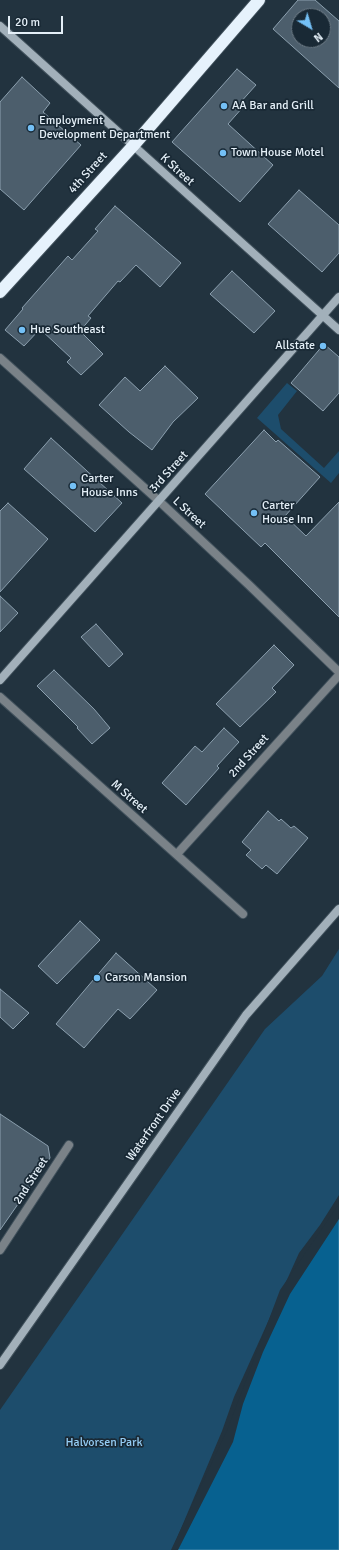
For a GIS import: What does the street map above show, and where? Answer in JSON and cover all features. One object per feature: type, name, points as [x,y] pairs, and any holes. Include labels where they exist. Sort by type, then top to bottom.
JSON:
[{"type":"highway","name":"4th Street","points":[[0,292],[133,146],[259,0]]},
{"type":"street","name":"K Street","points":[[0,26],[339,330]]},
{"type":"street","name":"3rd Street","points":[[0,680],[339,297]]},
{"type":"street","name":"L Street","points":[[0,358],[159,501],[339,674]]},
{"type":"street","name":"2nd Street","points":[[177,854],[339,674]]},
{"type":"street","name":"M Street","points":[[0,697],[243,914]]},
{"type":"street","name":"Waterfront Drive","points":[[0,1365],[246,1015],[339,909]]},
{"type":"street","name":"2nd Street","points":[[0,1250],[69,1145]]},
{"type":"green space","points":[[287,383],[297,391],[278,415],[281,429],[324,468],[339,451],[339,473],[331,483],[257,418]]},
{"type":"green space","name":"Halvorsen Park","points":[[339,949],[339,1195],[320,1225],[299,1253],[234,1397],[222,1431],[172,1550],[0,1550],[0,1410],[265,1029],[322,976]]},
{"type":"shaded area","points":[[339,1206],[339,1550],[173,1550],[230,1429],[281,1291]]},
{"type":"pier","points":[[339,1204],[339,1219],[290,1294],[263,1352],[243,1404],[233,1442],[178,1550],[171,1550],[228,1428],[280,1290]]},
{"type":"building","points":[[298,0],[315,0],[324,8],[291,8]]},
{"type":"building","points":[[291,8],[291,45],[273,29]]},
{"type":"building","points":[[331,14],[339,21],[339,88],[294,48],[331,48]]},
{"type":"building","name":"Town House Motel","points":[[237,69],[256,85],[239,104],[243,107],[228,124],[273,165],[240,202],[172,142]]},
{"type":"building","name":"Employment Development Department","points":[[22,77],[50,103],[43,112],[81,145],[24,210],[0,189],[0,102]]},
{"type":"building","points":[[299,190],[339,225],[339,253],[322,272],[268,224]]},
{"type":"building","points":[[115,206],[181,263],[160,287],[136,265],[120,282],[118,281],[88,316],[91,318],[80,331],[103,354],[81,375],[67,362],[71,358],[40,329],[24,346],[5,330],[23,309],[22,308],[68,256],[72,260],[98,231],[95,229]]},
{"type":"building","points":[[232,271],[275,311],[254,333],[210,294]]},
{"type":"building","points":[[324,344],[339,357],[339,393],[323,411],[291,383]]},
{"type":"building","points":[[165,366],[198,398],[173,422],[152,450],[99,405],[125,377],[140,391]]},
{"type":"building","points":[[264,430],[276,442],[278,440],[320,477],[285,516],[306,536],[339,502],[339,617],[265,543],[261,547],[205,494]]},
{"type":"building","name":"Carter House Inns","points":[[51,438],[122,503],[95,532],[24,469]]},
{"type":"building","points":[[8,503],[48,539],[0,592],[0,511]]},
{"type":"building","points":[[0,596],[18,613],[0,632]]},
{"type":"building","points":[[96,624],[123,654],[109,667],[81,637]]},
{"type":"building","points":[[274,645],[294,665],[272,688],[276,692],[240,727],[216,704]]},
{"type":"building","points":[[54,670],[94,709],[110,728],[92,744],[77,728],[78,727],[37,686]]},
{"type":"building","points":[[224,728],[239,742],[217,766],[219,768],[186,805],[162,783],[195,746],[202,752]]},
{"type":"building","points":[[268,811],[279,821],[281,819],[291,828],[294,826],[308,838],[277,874],[266,865],[262,869],[246,855],[251,850],[242,842]]},
{"type":"building","points":[[80,921],[100,940],[57,984],[38,966]]},
{"type":"building","points":[[116,953],[157,990],[130,1019],[118,1009],[84,1048],[56,1024]]},
{"type":"building","points":[[0,989],[29,1013],[13,1029],[0,1017]]},
{"type":"building","points":[[0,1114],[48,1146],[50,1158],[0,1230]]},
{"type":"place","name":"AA Bar and Grill","points":[[224,106]]},
{"type":"place","name":"Employment Development Department","points":[[31,128]]},
{"type":"place","name":"Town House Motel","points":[[223,153]]},
{"type":"place","name":"Hue Southeast","points":[[22,330]]},
{"type":"place","name":"Allstate","points":[[323,346]]},
{"type":"place","name":"Carter House Inns","points":[[73,486]]},
{"type":"place","name":"Carter House Inn","points":[[254,513]]},
{"type":"place","name":"Carson Mansion","points":[[97,978]]}]
